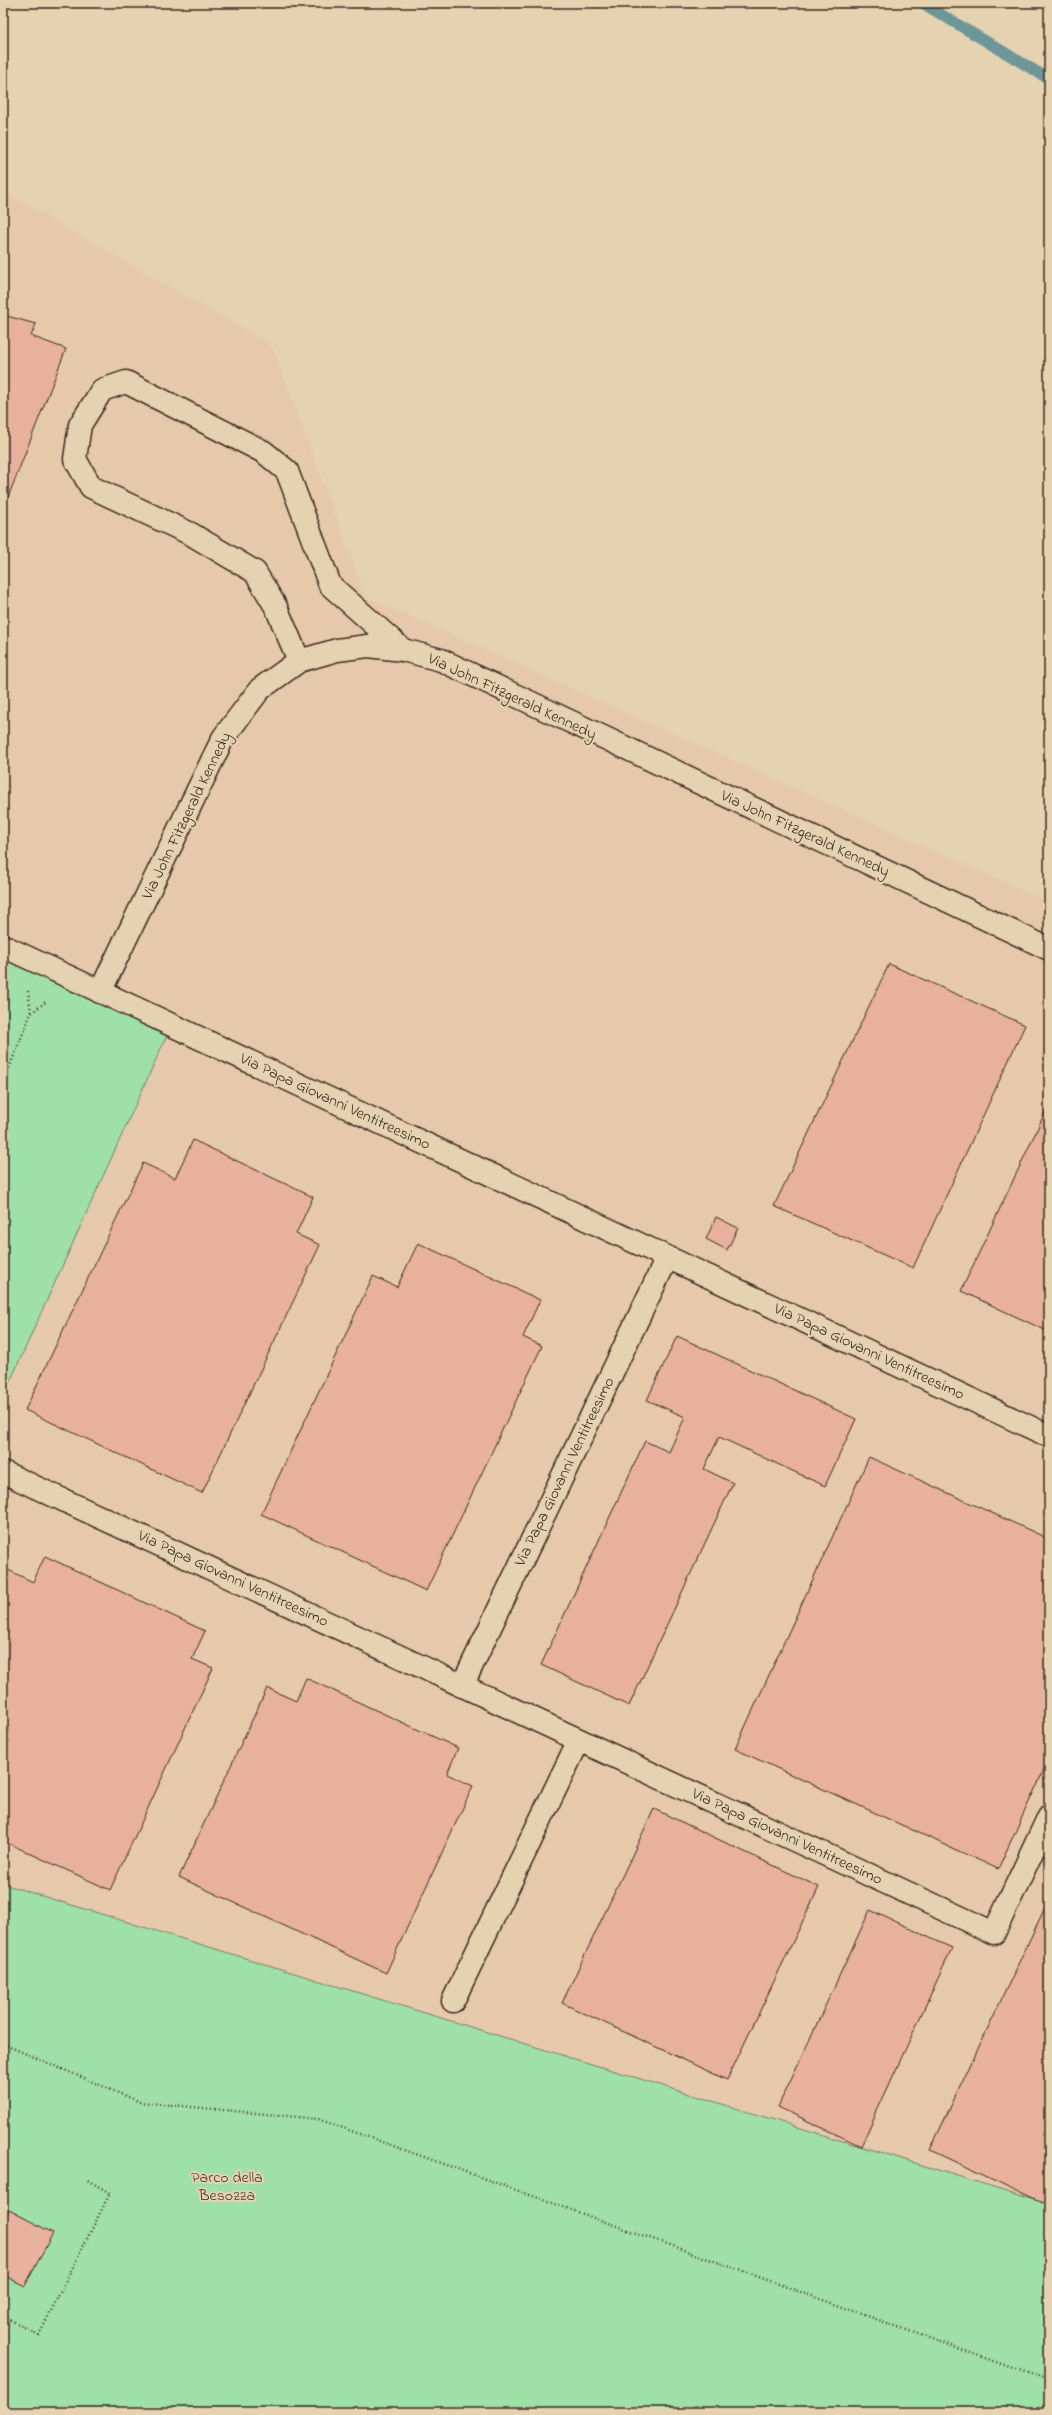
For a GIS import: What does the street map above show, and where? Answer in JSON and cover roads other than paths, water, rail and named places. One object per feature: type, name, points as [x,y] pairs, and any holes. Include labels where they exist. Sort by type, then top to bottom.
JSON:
[{"type":"street","points":[[299,661],[276,607],[256,572],[191,534],[91,487],[75,459],[80,425],[102,390],[126,382],[264,452],[287,471],[330,585],[403,650]]},
{"type":"street","name":"Via John Fitzgerald Kennedy","points":[[100,992],[223,738],[260,689],[299,661],[337,650],[368,646],[403,650],[441,660],[1049,949]]},
{"type":"street","name":"Via Papa Giovanni Ventitreesimo","points":[[3,946],[1049,1436]]},
{"type":"street","name":"Via Papa Giovanni Ventitreesimo","points":[[462,1686],[667,1258]]},
{"type":"street","name":"Via Papa Giovanni Ventitreesimo","points":[[3,1472],[994,1933],[1049,1816]]},
{"type":"street","points":[[453,2001],[579,1740]]},
{"type":"waterway","points":[[922,3],[1049,79]]},
{"type":"park label","name":"Parco della Besozza","points":[[227,2187]]}]
